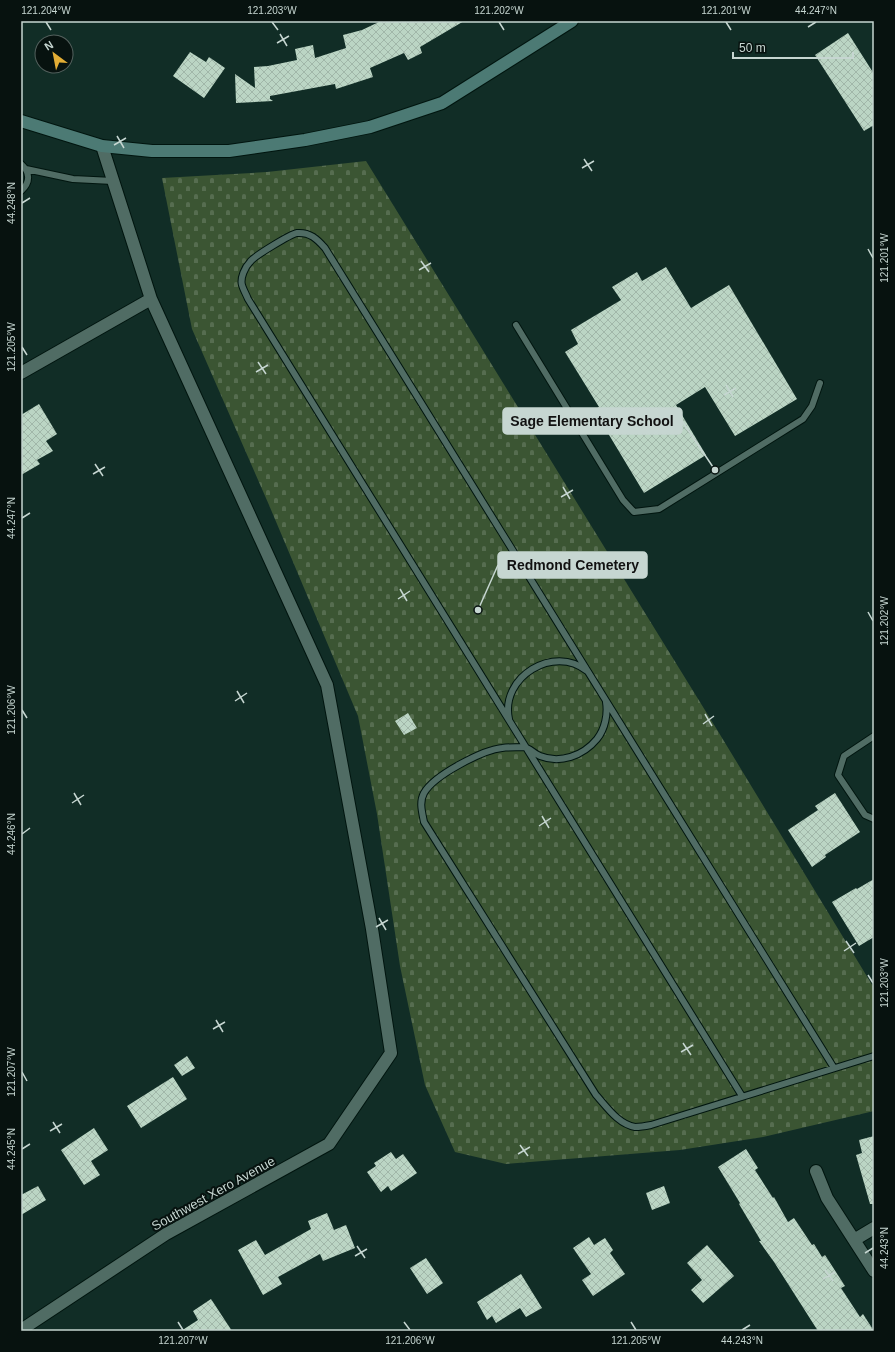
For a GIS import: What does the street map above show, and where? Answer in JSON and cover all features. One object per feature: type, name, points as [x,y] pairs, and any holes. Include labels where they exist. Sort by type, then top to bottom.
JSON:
[{"type":"street","points":[[21,122],[102,146],[152,151],[229,151],[305,140],[370,127],[442,103],[572,21]]},
{"type":"street","points":[[21,373],[151,299],[102,146]]},
{"type":"street","name":"Southwest Xero Avenue","points":[[21,1330],[166,1234],[329,1144],[391,1052],[372,929],[327,685],[151,299]]},
{"type":"street","points":[[816,1171],[827,1198],[874,1271]]},
{"type":"street","points":[[854,1240],[874,1228]]},
{"type":"lane","points":[[21,164],[26,169],[29,178],[28,183],[21,191]]},
{"type":"lane","points":[[26,169],[73,179],[113,181]]},
{"type":"lane","points":[[742,1096],[248,299],[241,284],[244,272],[250,261],[272,246],[296,233],[316,237],[325,248],[834,1068]]},
{"type":"lane","points":[[516,325],[623,500],[634,512],[659,509],[803,419],[812,406],[820,383]]},
{"type":"lane","points":[[510,722],[508,715],[511,694],[523,675],[532,668],[547,662],[564,662],[574,664],[588,672]]},
{"type":"lane","points":[[605,700],[606,716],[604,727],[599,737],[583,752],[573,757],[562,759],[551,759],[541,756],[526,747],[501,748],[484,753],[454,768],[437,779],[424,793],[421,806],[424,822],[596,1095],[612,1114],[625,1123],[636,1127],[651,1125],[874,1056]]},
{"type":"lane","points":[[874,736],[844,756],[838,775],[865,815],[874,819]]},
{"type":"green space","points":[[366,161],[716,728],[874,988],[874,1111],[763,1137],[680,1150],[506,1164],[455,1152],[425,1085],[400,966],[377,814],[358,716],[269,505],[192,329],[162,178],[267,172]]},
{"type":"building","points":[[381,21],[464,21],[420,47],[422,53],[408,60],[404,53],[370,68],[373,77],[336,89],[335,84],[270,96],[270,99],[273,101],[236,103],[235,74],[255,88],[254,67],[268,66],[297,60],[295,49],[313,45],[315,58],[346,48],[343,35],[362,30]]},
{"type":"building","points":[[848,33],[874,74],[874,125],[864,131],[815,55]]},
{"type":"building","points":[[190,52],[206,62],[209,57],[225,68],[204,98],[173,76]]},
{"type":"building","points":[[666,267],[691,308],[729,285],[797,399],[735,436],[705,387],[676,405],[706,455],[644,493],[594,410],[599,407],[565,352],[578,344],[571,330],[621,300],[612,287],[637,272],[642,281]]},
{"type":"building","points":[[39,404],[57,434],[46,441],[53,451],[37,460],[40,464],[21,475],[21,415]]},
{"type":"building","points":[[408,713],[417,728],[404,735],[395,721]]},
{"type":"building","points":[[835,793],[860,832],[825,855],[826,857],[812,867],[788,830],[818,810],[815,806]]},
{"type":"building","points":[[874,879],[874,937],[859,946],[832,902]]},
{"type":"building","points":[[187,1056],[195,1068],[182,1076],[174,1065]]},
{"type":"building","points":[[173,1077],[187,1099],[141,1128],[127,1106]]},
{"type":"building","points":[[94,1128],[108,1150],[91,1161],[100,1175],[84,1185],[61,1150]]},
{"type":"building","points":[[874,1136],[874,1204],[870,1204],[856,1155],[862,1153],[859,1140]]},
{"type":"building","points":[[746,1149],[758,1168],[755,1170],[773,1198],[774,1197],[788,1222],[794,1218],[822,1257],[825,1255],[845,1286],[841,1288],[860,1317],[863,1314],[874,1331],[818,1331],[759,1241],[761,1241],[718,1167]]},
{"type":"building","points":[[391,1152],[396,1159],[403,1154],[417,1173],[391,1191],[388,1186],[381,1192],[367,1172],[376,1166],[374,1163]]},
{"type":"building","points":[[38,1186],[46,1200],[21,1215],[21,1195]]},
{"type":"building","points":[[664,1186],[670,1203],[652,1210],[646,1193]]},
{"type":"building","points":[[327,1213],[334,1230],[346,1225],[355,1248],[323,1261],[320,1254],[278,1277],[282,1284],[263,1295],[238,1250],[256,1240],[265,1255],[311,1229],[308,1221]]},
{"type":"building","points":[[589,1237],[594,1245],[605,1238],[613,1250],[610,1253],[625,1274],[593,1296],[582,1280],[591,1274],[573,1248]]},
{"type":"building","points":[[707,1245],[734,1276],[703,1303],[691,1290],[702,1280],[687,1263]]},
{"type":"building","points":[[426,1258],[443,1283],[427,1294],[410,1268]]},
{"type":"building","points":[[521,1274],[542,1308],[526,1317],[520,1308],[496,1323],[492,1316],[487,1320],[477,1302]]},
{"type":"building","points":[[211,1299],[232,1331],[181,1331],[198,1320],[193,1311]]},
{"type":"place","name":"Sage Elementary School","points":[[715,470]]},
{"type":"place","name":"Redmond Cemetery","points":[[478,610]]}]
